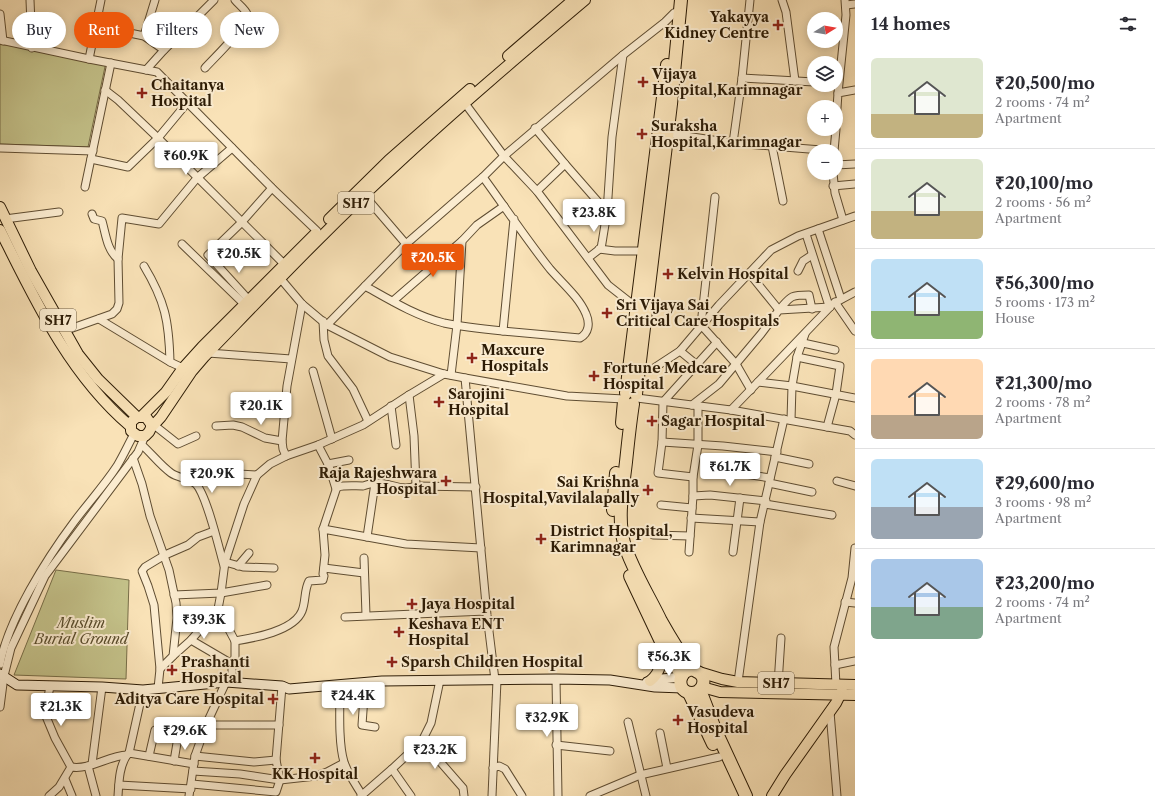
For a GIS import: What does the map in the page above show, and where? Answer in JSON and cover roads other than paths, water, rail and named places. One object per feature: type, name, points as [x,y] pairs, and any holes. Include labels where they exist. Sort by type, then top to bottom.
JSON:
[{"type":"highway","points":[[675,0],[639,372],[630,398],[613,494],[612,513],[615,536],[626,570],[662,644],[691,682],[715,728],[746,796]]},
{"type":"highway","points":[[681,0],[663,133],[636,307],[620,518],[625,545],[635,569],[678,651],[719,757],[737,796]]},
{"type":"main road","name":"SH7","points":[[148,433],[161,417],[192,371],[280,278],[413,144],[573,0]]},
{"type":"main road","name":"SH7","points":[[132,430],[134,419],[140,416],[166,392],[183,368],[202,346],[384,165],[413,144],[585,0]]},
{"type":"main road","name":"SH7","points":[[0,208],[31,271],[78,354],[89,368],[140,416],[149,420],[148,433]]},
{"type":"main road","name":"SH7","points":[[0,230],[24,278],[71,361],[104,401],[132,430]]},
{"type":"main road","points":[[132,430],[138,436],[148,433]]},
{"type":"main road","points":[[650,681],[655,677],[660,668],[662,644]]},
{"type":"main road","name":"SH7","points":[[691,682],[722,679],[738,682],[838,690],[855,695]]},
{"type":"main road","name":"SH7","points":[[691,682],[720,692],[838,690],[855,685]]},
{"type":"main road","points":[[772,796],[785,775],[830,712],[838,690]]},
{"type":"main road","points":[[765,796],[790,756],[838,690]]},
{"type":"street","points":[[30,0],[30,12]]},
{"type":"street","points":[[99,12],[101,0]]},
{"type":"street","points":[[151,12],[155,0]]},
{"type":"street","points":[[146,70],[214,0]]},
{"type":"street","points":[[205,68],[246,20],[246,12],[235,0]]},
{"type":"street","points":[[733,143],[742,78],[750,0]]},
{"type":"street","points":[[782,0],[786,12],[795,81]]},
{"type":"street","points":[[838,100],[846,2],[855,4]]},
{"type":"street","points":[[368,421],[353,389],[328,356],[324,340],[325,323],[365,286],[406,244],[483,177],[504,156],[674,13]]},
{"type":"street","points":[[0,14],[2,41],[12,43]]},
{"type":"street","points":[[32,48],[157,72],[272,188],[317,231]]},
{"type":"street","points":[[89,60],[91,48]]},
{"type":"street","points":[[588,258],[599,249],[602,243],[607,212],[612,137],[623,55]]},
{"type":"street","points":[[85,188],[111,63]]},
{"type":"street","points":[[742,78],[807,82]]},
{"type":"street","points":[[105,90],[118,100],[158,138],[284,264]]},
{"type":"street","points":[[838,93],[855,90]]},
{"type":"street","points":[[464,102],[504,156],[537,191],[608,284],[636,307]]},
{"type":"street","points":[[91,159],[128,167],[158,138],[187,103]]},
{"type":"street","points":[[536,128],[607,212]]},
{"type":"street","points":[[663,133],[733,143],[807,149]]},
{"type":"street","points":[[772,146],[783,201]]},
{"type":"street","points":[[0,148],[93,151]]},
{"type":"street","points":[[64,331],[112,314],[117,309],[120,296],[118,259],[122,218],[159,224],[197,178],[232,148]]},
{"type":"street","points":[[537,191],[565,164]]},
{"type":"street","points":[[843,165],[855,164]]},
{"type":"street","points":[[365,286],[393,301],[431,318],[457,325],[580,338],[587,333],[588,324],[586,314],[578,301],[550,268],[483,177]]},
{"type":"street","points":[[833,180],[833,186],[843,220]]},
{"type":"street","points":[[833,186],[855,184]]},
{"type":"street","points":[[247,302],[208,255],[272,188]]},
{"type":"street","points":[[364,195],[406,244]]},
{"type":"street","points":[[701,326],[714,197]]},
{"type":"street","points":[[393,301],[462,241],[476,225],[504,206]]},
{"type":"street","points":[[5,219],[59,212]]},
{"type":"street","points":[[92,214],[94,219],[102,221],[110,250],[118,259]]},
{"type":"street","points":[[639,372],[651,370],[680,352],[701,326],[771,250],[798,236],[855,217]]},
{"type":"street","points":[[503,331],[514,219]]},
{"type":"street","points":[[818,229],[834,303]]},
{"type":"street","points":[[806,234],[812,255],[834,303],[855,331]]},
{"type":"street","points":[[448,375],[457,325],[462,241]]},
{"type":"street","points":[[182,244],[247,302]]},
{"type":"street","points":[[599,249],[615,251],[644,251]]},
{"type":"street","points":[[798,271],[802,261],[812,255]]},
{"type":"street","points":[[144,266],[155,284],[168,324],[170,362]]},
{"type":"street","points":[[749,273],[779,310]]},
{"type":"street","points":[[280,278],[302,304],[325,323],[390,357],[448,375],[567,396],[630,398],[731,410],[853,432]]},
{"type":"street","points":[[779,310],[812,309],[834,303],[855,292]]},
{"type":"street","points":[[695,406],[719,384],[789,299],[795,295],[809,295],[812,309]]},
{"type":"street","points":[[731,410],[834,303]]},
{"type":"street","points":[[286,456],[282,441],[287,386],[302,304]]},
{"type":"street","points":[[99,319],[170,362],[183,368]]},
{"type":"street","points":[[701,326],[736,364],[751,390]]},
{"type":"street","points":[[738,682],[760,522],[776,455],[788,420],[792,386],[805,333]]},
{"type":"street","points":[[693,477],[658,473],[662,442],[663,402],[717,342]]},
{"type":"street","points":[[803,343],[834,350]]},
{"type":"street","points":[[680,352],[697,365]]},
{"type":"street","points":[[208,353],[291,359]]},
{"type":"street","points":[[798,357],[840,366],[836,394],[828,427]]},
{"type":"street","points":[[313,371],[332,439]]},
{"type":"street","points":[[160,670],[191,640],[218,609],[224,564],[244,504],[257,475],[270,464],[286,456],[318,445],[363,425],[409,395],[448,375]]},
{"type":"street","points":[[465,378],[486,611],[496,680],[492,796]]},
{"type":"street","points":[[758,382],[792,386],[855,398]]},
{"type":"street","points":[[409,395],[414,436],[416,486]]},
{"type":"street","points":[[391,406],[396,445]]},
{"type":"street","points":[[689,552],[693,477],[698,445],[695,406]]},
{"type":"street","points":[[216,426],[242,427],[264,438],[282,441]]},
{"type":"street","points":[[0,664],[4,649],[19,613],[42,570],[73,524],[117,466],[132,430]]},
{"type":"street","points":[[148,433],[178,444],[196,436]]},
{"type":"street","points":[[148,433],[152,454],[168,471],[177,477],[192,482],[202,494],[224,564]]},
{"type":"street","points":[[0,707],[1,678],[11,648],[45,576],[133,458],[148,433]]},
{"type":"street","points":[[662,442],[723,446],[776,455],[809,464]]},
{"type":"street","points":[[318,445],[328,464],[336,489]]},
{"type":"street","points":[[133,458],[142,484],[150,516],[165,555],[174,595],[177,618],[173,656]]},
{"type":"street","points":[[328,464],[349,460]]},
{"type":"street","points":[[719,470],[770,480],[812,492]]},
{"type":"street","points":[[184,479],[222,473],[257,475]]},
{"type":"street","points":[[837,481],[855,486]]},
{"type":"street","points":[[235,641],[260,637],[272,633],[292,622],[302,613],[309,581],[323,580],[325,555],[323,529],[337,487],[342,485],[364,486],[375,482],[402,488],[416,486],[476,487]]},
{"type":"street","points":[[367,537],[375,482]]},
{"type":"street","points":[[693,496],[740,498],[832,515]]},
{"type":"street","points":[[733,552],[740,498]]},
{"type":"street","points":[[661,505],[692,508]]},
{"type":"street","points":[[691,518],[760,522]]},
{"type":"street","points":[[323,529],[406,544],[481,548]]},
{"type":"street","points":[[158,688],[160,670],[154,605],[142,571],[145,567],[165,555],[188,545],[198,537],[214,531]]},
{"type":"street","points":[[653,536],[690,536]]},
{"type":"street","points":[[838,690],[834,647],[852,578],[855,548]]},
{"type":"street","points":[[238,566],[250,553]]},
{"type":"street","points":[[364,558],[366,615]]},
{"type":"street","points":[[224,564],[252,568],[274,568]]},
{"type":"street","points":[[324,568],[364,573]]},
{"type":"street","points":[[174,595],[221,593],[267,585]]},
{"type":"street","points":[[845,602],[855,603]]},
{"type":"street","points":[[191,790],[195,756],[206,726],[229,682],[236,649],[235,641],[218,609]]},
{"type":"street","points":[[345,617],[486,611]]},
{"type":"street","points":[[778,684],[781,638]]},
{"type":"street","points":[[191,640],[232,664]]},
{"type":"street","points":[[835,664],[855,661]]},
{"type":"street","points":[[1,678],[17,685],[102,687],[143,690],[229,682],[282,686],[289,689],[365,682],[440,680],[610,680],[655,687],[691,682]]},
{"type":"street","points":[[556,679],[558,796]]},
{"type":"street","points":[[640,684],[662,679],[691,682]]},
{"type":"street","points":[[340,685],[341,751],[344,764],[362,795],[392,770],[422,741],[431,723],[440,680]]},
{"type":"street","points":[[365,682],[362,725],[375,727]]},
{"type":"street","points":[[49,796],[65,779],[70,767],[45,714],[50,686]]},
{"type":"street","points":[[119,784],[191,790],[276,792],[280,780],[276,760],[282,686]]},
{"type":"street","points":[[96,796],[90,765],[102,687]]},
{"type":"street","points":[[118,796],[123,761],[128,754],[143,690]]},
{"type":"street","points":[[830,712],[837,796]]},
{"type":"street","points":[[628,722],[646,796]]},
{"type":"street","points":[[206,726],[279,725]]},
{"type":"street","points":[[149,756],[155,730]]},
{"type":"street","points":[[660,732],[667,768]]},
{"type":"street","points":[[174,761],[178,737]]},
{"type":"street","points":[[422,741],[464,788],[464,796]]},
{"type":"street","points":[[556,745],[610,751]]},
{"type":"street","points":[[70,767],[79,768],[120,755],[128,754],[174,761],[193,768],[280,780],[316,776],[344,764]]},
{"type":"street","points":[[195,756],[254,762],[276,760]]},
{"type":"street","points":[[590,796],[599,794],[640,775],[719,757]]},
{"type":"street","points":[[493,768],[499,766],[505,769],[522,796]]},
{"type":"street","points":[[392,770],[411,796]]},
{"type":"street","points":[[65,779],[72,796]]},
{"type":"street","points":[[59,787],[60,796]]},
{"type":"place","name":"Yakayya Kidney Centre","points":[[778,25]]},
{"type":"place","name":"Vijaya Hospital,Karimnagar","points":[[643,82]]},
{"type":"place","name":"Chaitanya Hospital","points":[[142,93]]},
{"type":"place","name":"Suraksha Hospital,Karimnagar","points":[[642,134]]},
{"type":"place","name":"Kelvin Hospital","points":[[668,274]]},
{"type":"place","name":"Sri Vijaya Sai Critical Care Hospitals","points":[[607,313]]},
{"type":"place","name":"Maxcure Hospitals","points":[[472,358]]},
{"type":"place","name":"Fortune Medcare Hospital","points":[[594,376]]},
{"type":"place","name":"Sarojini Hospital","points":[[439,402]]},
{"type":"place","name":"Sagar Hospital","points":[[652,421]]},
{"type":"place","name":"Raja Rajeshwara Hospital","points":[[446,481]]},
{"type":"place","name":"Sai Krishna Hospital,Vavilalapally","points":[[648,490]]},
{"type":"place","name":"District Hospital, Karimnagar","points":[[541,539]]},
{"type":"place","name":"Jaya Hospital","points":[[412,604]]},
{"type":"place","name":"Keshava ENT Hospital","points":[[399,632]]},
{"type":"place","name":"Sparsh Children Hospital","points":[[392,662]]},
{"type":"place","name":"Prashanti Hospital","points":[[172,670]]},
{"type":"place","name":"Aditya Care Hospital","points":[[273,699]]},
{"type":"place","name":"Vasudeva Hospital","points":[[678,720]]},
{"type":"place","name":"KK Hospital","points":[[315,758]]},
{"type":"park label","name":"Muslim Burial Ground","points":[[81,632]]}]
